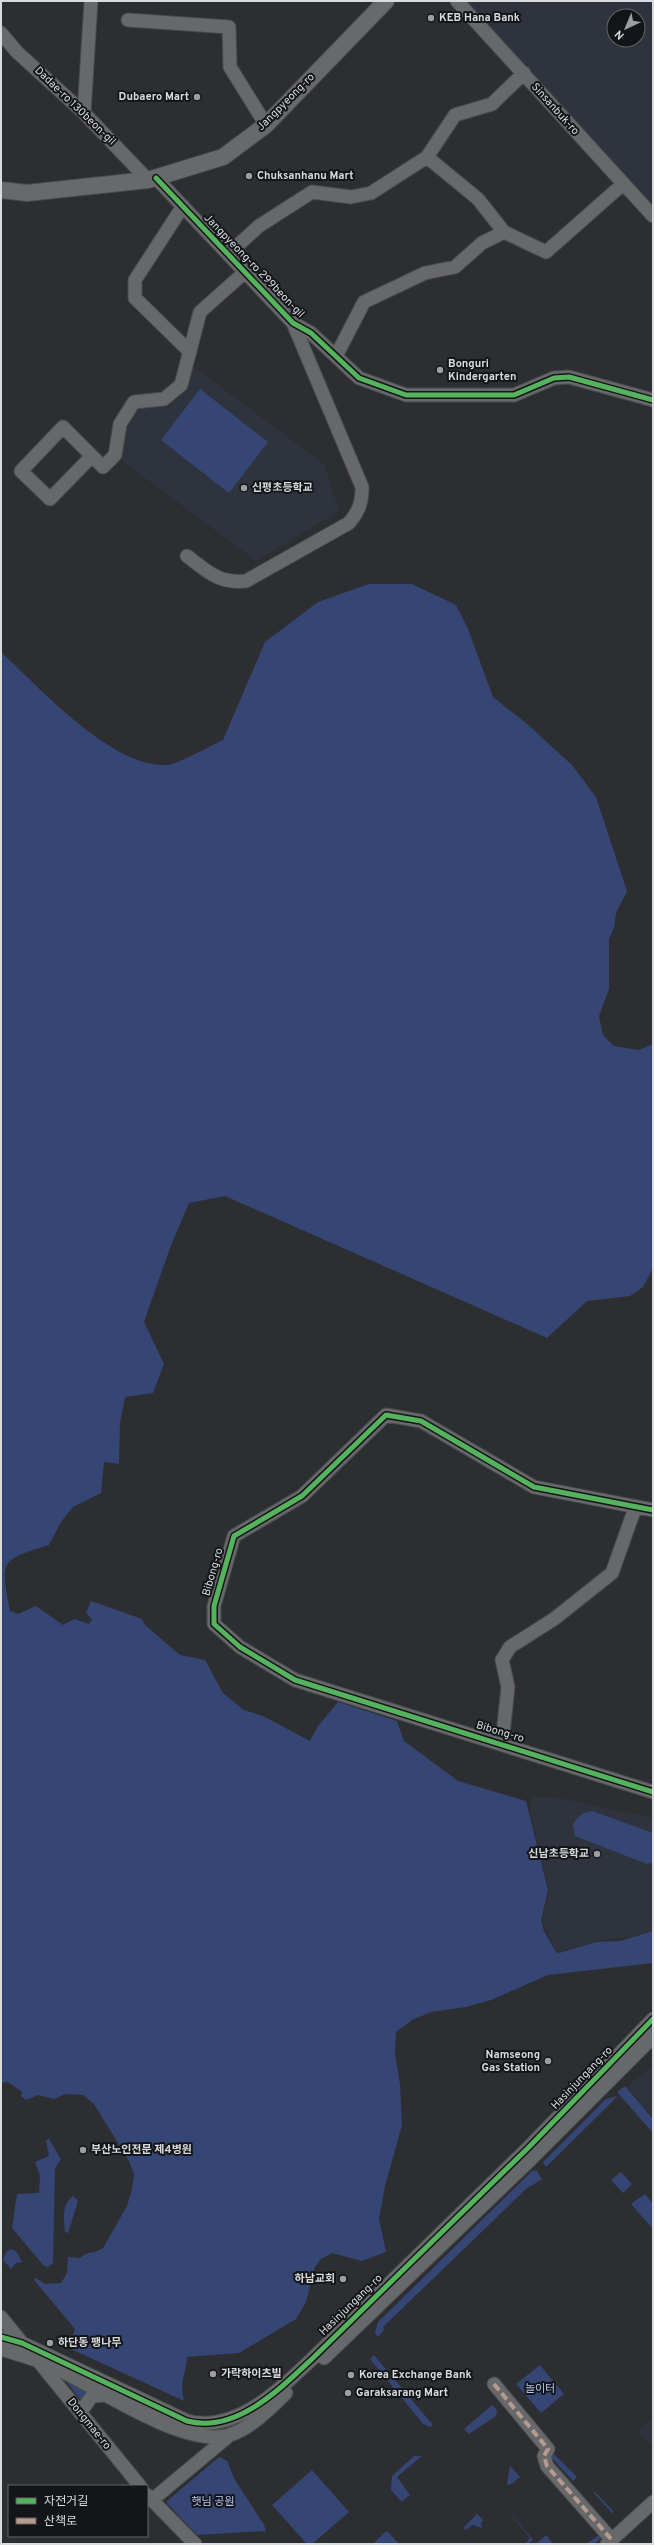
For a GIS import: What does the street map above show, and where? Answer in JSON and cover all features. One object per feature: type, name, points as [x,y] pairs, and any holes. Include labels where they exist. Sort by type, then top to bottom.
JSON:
[{"type":"main road","name":"Jangpyeong-ro","points":[[1,190],[27,193],[152,179],[223,157],[266,125],[386,1]]},
{"type":"street","points":[[84,113],[91,1]]},
{"type":"street","name":"Sinsanbuk-ro","points":[[457,1],[653,216]]},
{"type":"street","points":[[128,20],[229,27],[230,67],[266,125]]},
{"type":"street","name":"Dadae-ro 130beon-gil","points":[[1,33],[17,52],[84,113],[152,179]]},
{"type":"street","points":[[228,254],[259,226],[312,192],[351,197],[371,193],[427,157],[455,115],[492,104],[524,73]]},
{"type":"street","points":[[427,157],[478,199],[504,232],[546,252],[624,184]]},
{"type":"street","name":"Jangpyeong-ro 299beon-gil","points":[[152,179],[183,206],[293,323],[311,333],[359,378],[406,395],[484,397],[514,396],[554,378],[570,377],[653,400]]},
{"type":"street","points":[[183,206],[135,280],[135,298],[190,352]]},
{"type":"street","points":[[336,356],[364,302],[424,273],[455,267],[482,243],[504,232]]},
{"type":"street","points":[[92,456],[50,500],[21,471],[63,427],[92,456],[103,467],[115,455],[120,424],[134,402],[164,399],[181,385],[200,312],[245,272]]},
{"type":"street","points":[[187,556],[220,580],[231,583],[246,581],[349,523],[358,513],[362,502],[362,487],[293,323]]},
{"type":"street","name":"Bibong-ro","points":[[653,1510],[635,1508],[534,1488],[421,1421],[386,1415],[302,1496],[234,1536],[214,1606],[214,1624],[240,1647],[295,1680],[502,1743],[653,1792]]},
{"type":"street","points":[[502,1743],[508,1687],[502,1660],[510,1647],[554,1619],[612,1573],[635,1508]]},
{"type":"street","name":"Hasinjungang-ro","points":[[1,2349],[38,2361],[186,2434],[200,2437],[231,2434],[264,2414],[341,2336],[525,2157],[637,2044],[653,2019]]},
{"type":"street","name":"Hasinjungang-ro","points":[[637,2044],[653,2037]]},
{"type":"street","points":[[1,2317],[22,2342]]},
{"type":"street","name":"Hasinjungang-ro","points":[[1,2336],[22,2342],[180,2419],[194,2423],[230,2418],[266,2400],[341,2336]]},
{"type":"street","name":"Dongmae-ro","points":[[22,2342],[139,2485]]},
{"type":"street","points":[[494,2384],[548,2449],[544,2456],[547,2466],[610,2542],[653,2502]]},
{"type":"street","points":[[80,2413],[92,2396],[107,2395]]},
{"type":"street","points":[[194,2544],[149,2498],[231,2434]]},
{"type":"shaded area","points":[[465,1],[653,1],[653,205]]},
{"type":"shaded area","name":"신평초등학교","points":[[194,367],[324,464],[339,511],[256,561],[121,460],[127,425],[138,408],[168,407],[186,391]]},
{"type":"shaded area","name":"신남초등학교","points":[[532,1797],[555,1797],[653,1818],[653,1930],[635,1936],[596,1941],[559,1952],[554,1948],[542,1922],[549,1890],[530,1811]]},
{"type":"shaded area","points":[[653,2065],[653,2117],[627,2087]]},
{"type":"shaded area","points":[[653,2418],[653,2448],[638,2431]]},
{"type":"green space","points":[[200,389],[268,442],[229,493],[161,440]]},
{"type":"green space","points":[[369,584],[412,584],[456,605],[468,629],[493,697],[526,723],[572,765],[596,797],[627,891],[616,913],[614,928],[609,939],[609,989],[599,1016],[603,1035],[614,1046],[639,1050],[653,1044],[653,1268],[643,1287],[630,1296],[587,1301],[547,1338],[225,1196],[189,1203],[170,1248],[144,1322],[164,1364],[153,1393],[125,1397],[120,1422],[119,1464],[104,1462],[101,1493],[73,1507],[61,1522],[49,1545],[21,1554],[7,1564],[5,1581],[10,1611],[18,1614],[36,1606],[63,1625],[74,1619],[89,1624],[92,1619],[86,1613],[91,1601],[142,1619],[145,1625],[180,1655],[205,1660],[223,1693],[244,1710],[263,1716],[310,1741],[318,1726],[338,1702],[397,1721],[404,1741],[458,1781],[526,1801],[548,1890],[541,1921],[544,1931],[556,1952],[559,1953],[596,1942],[620,1941],[653,1931],[653,1963],[548,1975],[491,2000],[466,2007],[431,2012],[412,2020],[396,2032],[395,2054],[400,2084],[402,2125],[385,2186],[379,2219],[386,2252],[362,2261],[332,2253],[321,2259],[315,2267],[306,2302],[296,2319],[239,2353],[187,2357],[182,2382],[184,2401],[71,2349],[70,2344],[75,2329],[34,2280],[36,2278],[45,2284],[61,2283],[67,2273],[68,2257],[80,2258],[85,2254],[103,2248],[127,2206],[132,2189],[134,2174],[129,2161],[94,2104],[83,2095],[66,2094],[54,2099],[38,2095],[26,2100],[21,2096],[22,2092],[8,2082],[1,2083],[1,652],[56,704],[101,740],[123,754],[146,762],[167,765],[186,758],[223,740],[265,642],[318,602]]},
{"type":"green space","points":[[592,1811],[653,1833],[653,1862],[647,1864],[575,1836],[573,1825],[576,1819],[583,1814]]},
{"type":"green space","points":[[625,2086],[653,2119],[653,2133],[617,2092]]},
{"type":"green space","points":[[617,2096],[546,2167],[543,2162],[606,2099]]},
{"type":"green space","points":[[49,2139],[61,2159],[55,2168],[53,2263],[48,2267],[44,2266],[12,2228],[17,2194],[39,2193],[40,2176],[35,2162],[49,2156],[46,2140]]},
{"type":"green space","points":[[536,2170],[542,2179],[526,2189],[383,2327],[384,2330],[378,2337],[375,2332],[378,2322],[532,2171]]},
{"type":"green space","points":[[621,2172],[632,2184],[623,2193],[611,2180]]},
{"type":"green space","points":[[645,2194],[653,2204],[653,2229],[631,2204]]},
{"type":"green space","points":[[73,2196],[78,2201],[68,2233],[65,2232],[64,2212],[69,2200]]},
{"type":"green space","points":[[11,2249],[16,2251],[22,2262],[16,2263],[11,2269],[3,2260],[6,2252]]},
{"type":"green space","points":[[374,2355],[433,2425],[430,2427],[423,2424],[370,2359]]},
{"type":"green space","name":"놀이터","points":[[540,2365],[564,2394],[541,2413],[516,2384]]},
{"type":"green space","points":[[62,2376],[92,2390],[82,2402]]},
{"type":"green space","points":[[492,2405],[497,2410],[496,2416],[469,2434],[464,2429]]},
{"type":"green space","points":[[553,2453],[577,2477],[573,2481],[550,2456]]},
{"type":"green space","points":[[414,2456],[422,2456],[397,2477],[410,2495],[402,2502],[391,2490],[392,2476]]},
{"type":"green space","name":"햇님 공원","points":[[219,2457],[227,2461],[235,2480],[264,2525],[266,2531],[197,2535],[167,2503],[167,2501]]},
{"type":"green space","points":[[510,2466],[520,2477],[510,2485],[507,2484]]},
{"type":"green space","points":[[312,2470],[349,2512],[312,2544],[307,2544],[272,2505]]},
{"type":"green space","points":[[595,2492],[613,2511],[613,2514],[594,2493]]},
{"type":"green space","points":[[500,2501],[533,2540],[528,2544],[525,2544],[530,2538]]},
{"type":"green space","points":[[477,2514],[483,2520],[481,2523],[482,2528],[473,2525],[465,2530],[464,2527]]},
{"type":"green space","points":[[385,2532],[388,2532],[399,2544],[373,2544]]},
{"type":"green space","points":[[546,2535],[553,2544],[536,2544]]},
{"type":"green space","points":[[599,2535],[600,2539],[594,2544],[586,2544]]},
{"type":"marked path","points":[[494,2384],[548,2449],[544,2456],[547,2466],[612,2540]]},
{"type":"cycle path","points":[[156,178],[293,323],[311,333],[359,378],[406,395],[514,395],[554,378],[569,377],[653,400]]},
{"type":"cycle path","points":[[653,1510],[534,1487],[421,1421],[386,1415],[302,1496],[234,1536],[214,1606],[214,1624],[240,1647],[295,1680],[653,1792]]},
{"type":"cycle path","points":[[1,2337],[22,2343],[187,2421],[205,2423],[223,2421],[240,2415],[272,2395],[313,2358],[528,2148],[653,2019]]},
{"type":"place","name":"KEB Hana Bank","points":[[431,18]]},
{"type":"place","name":"Dubaero Mart","points":[[197,97]]},
{"type":"place","name":"Chuksanhanu Mart","points":[[249,176]]},
{"type":"place","name":"Bonguri Kindergarten","points":[[440,370]]},
{"type":"place","name":"신평초등학교","points":[[244,488]]},
{"type":"place","name":"신남초등학교","points":[[597,1854]]},
{"type":"place","name":"Namseong Gas Station","points":[[548,2061]]},
{"type":"place","name":"부산노인전문 제4병원","points":[[83,2150]]},
{"type":"place","name":"하남교회","points":[[343,2279]]},
{"type":"place","name":"하단동 팽나무","points":[[50,2343]]},
{"type":"place","name":"가락하이츠빌","points":[[213,2374]]},
{"type":"place","name":"Korea Exchange Bank","points":[[351,2375]]},
{"type":"place","name":"Garaksarang Mart","points":[[348,2393]]}]
